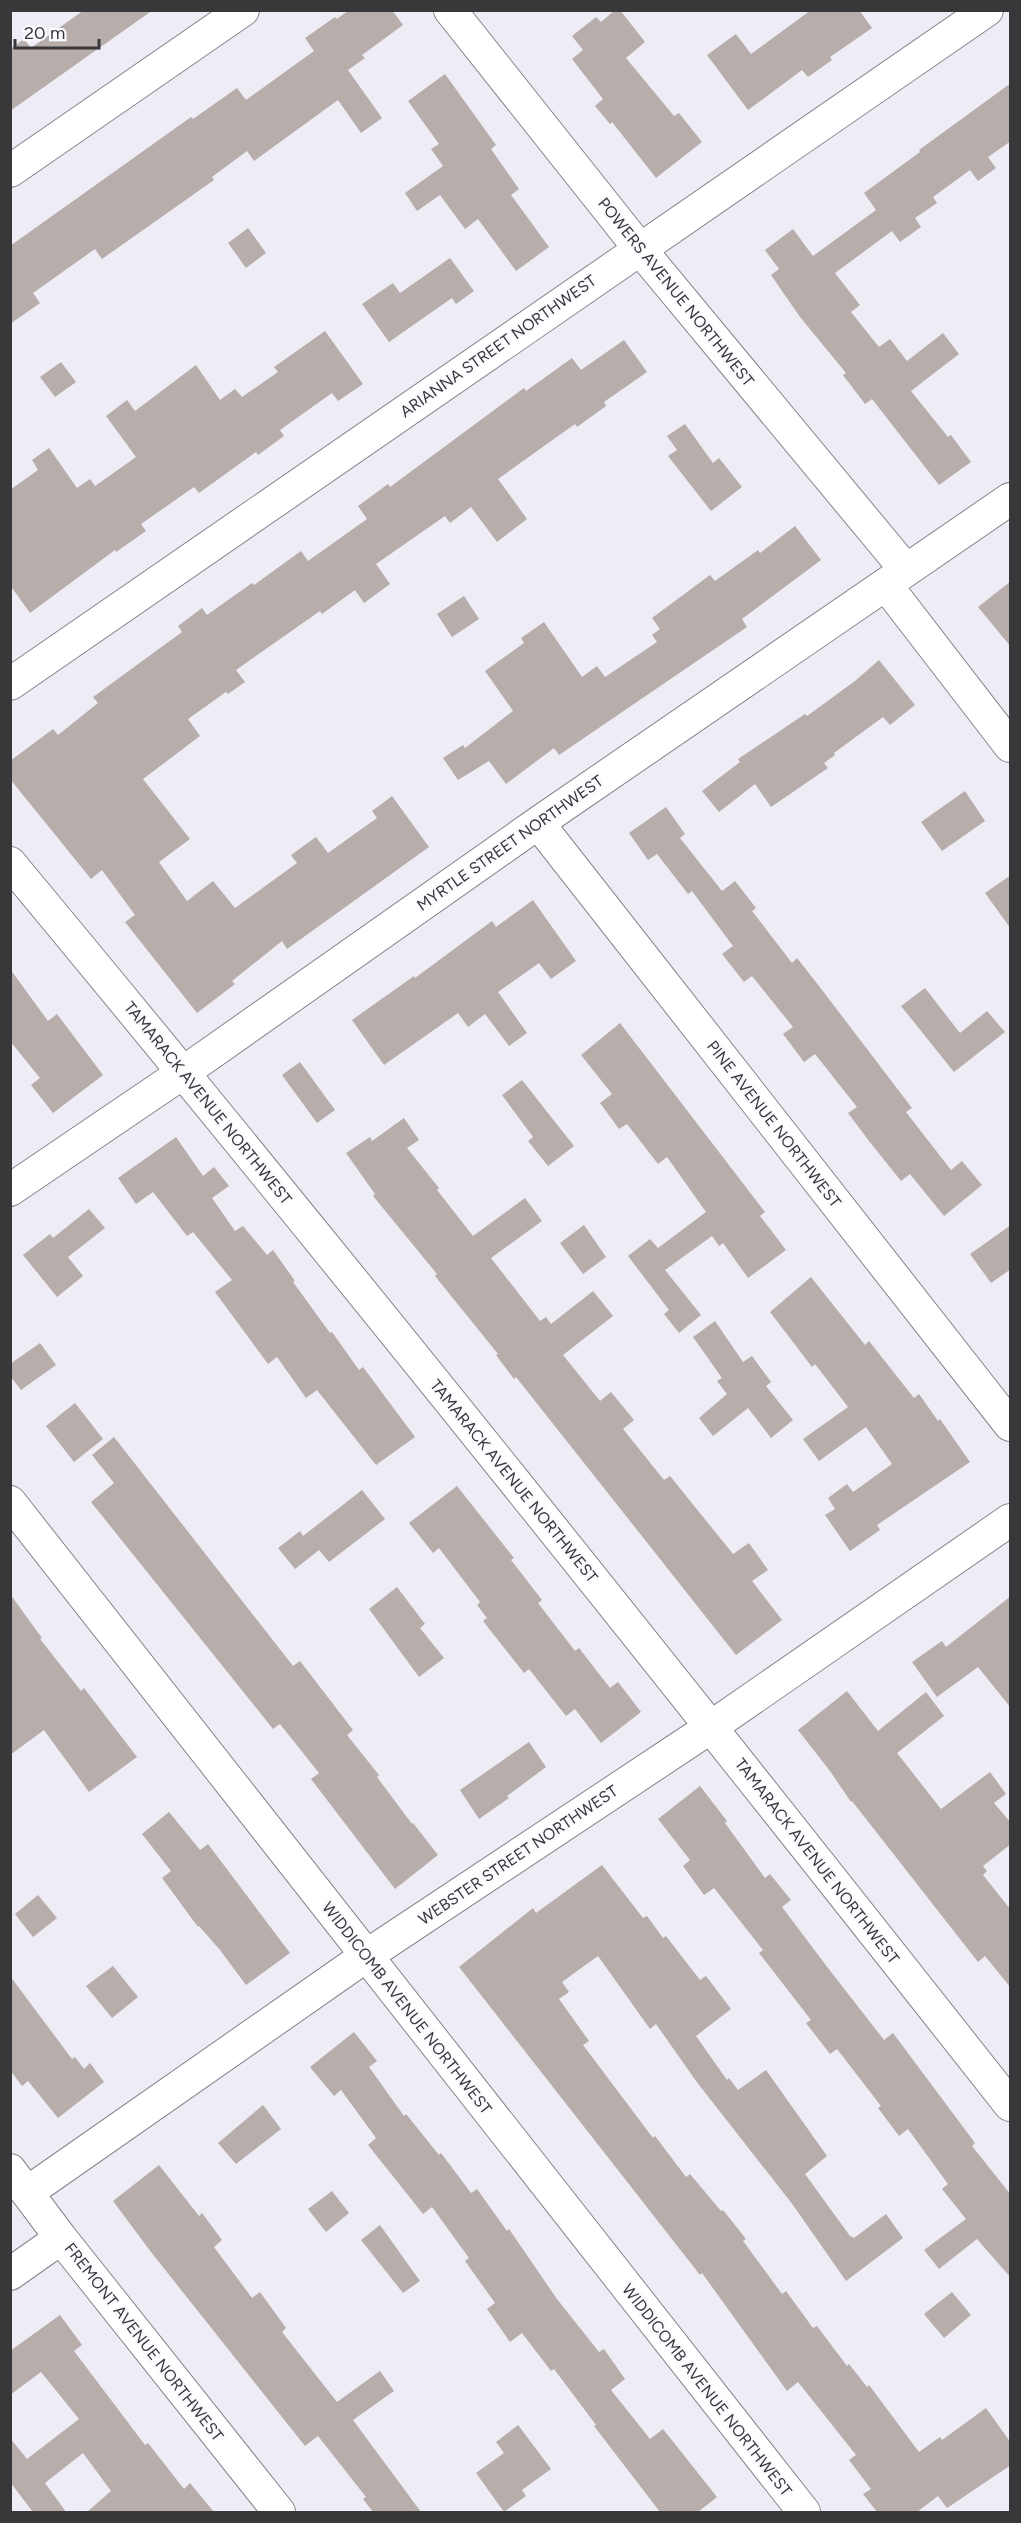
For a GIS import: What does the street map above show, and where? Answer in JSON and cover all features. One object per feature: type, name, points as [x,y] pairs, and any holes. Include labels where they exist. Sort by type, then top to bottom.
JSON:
[{"type":"street","points":[[10,171],[243,10]]},
{"type":"street","name":"POWERS AVENUE NORTHWEST","points":[[450,10],[896,577],[1011,746]]},
{"type":"street","name":"ARIANNA STREET NORTHWEST","points":[[10,684],[987,10]]},
{"type":"street","name":"MYRTLE STREET NORTHWEST","points":[[10,1190],[184,1072],[538,823],[1011,499]]},
{"type":"street","name":"PINE AVENUE NORTHWEST","points":[[538,823],[1011,1425]]},
{"type":"street","name":"TAMARACK AVENUE NORTHWEST","points":[[10,863],[184,1072],[711,1727],[1011,2105]]},
{"type":"street","name":"WIDDICOMB AVENUE NORTHWEST","points":[[10,1502],[804,2512]]},
{"type":"street","name":"WEBSTER STREET NORTHWEST","points":[[19,2181],[366,1956],[711,1727],[1011,1520]]},
{"type":"street","name":"FREMONT AVENUE NORTHWEST","points":[[19,2181],[61,2238],[279,2512]]},
{"type":"street","points":[[10,2274],[61,2238]]},
{"type":"building","points":[[84,10],[153,10],[10,111],[10,49],[24,39],[31,48]]},
{"type":"building","points":[[349,10],[392,10],[403,25],[362,55],[365,58],[348,70],[382,118],[361,133],[338,100],[254,161],[247,151],[212,177],[214,180],[102,259],[95,249],[33,293],[40,303],[10,324],[10,246],[191,117],[193,119],[237,88],[246,100],[314,51],[305,38]]},
{"type":"building","points":[[615,10],[620,10],[645,42],[626,58],[674,116],[679,113],[702,142],[656,178],[612,122],[610,124],[595,106],[603,99],[572,59],[583,50],[572,36],[596,17],[601,22]]},
{"type":"building","points":[[811,10],[859,10],[872,28],[830,57],[832,60],[808,77],[802,70],[748,110],[707,55],[736,34],[751,54]]},
{"type":"building","points":[[445,74],[496,145],[491,149],[519,189],[511,195],[549,247],[516,271],[478,219],[465,229],[440,195],[417,211],[405,193],[443,166],[431,149],[439,144],[408,101]]},
{"type":"building","points":[[1011,83],[1011,141],[988,157],[996,168],[978,181],[970,170],[933,197],[937,203],[915,218],[921,227],[900,242],[892,231],[835,273],[860,305],[851,312],[879,347],[890,339],[907,361],[943,333],[959,354],[911,391],[948,437],[951,435],[971,462],[939,485],[872,399],[865,404],[843,375],[846,373],[800,317],[771,275],[779,269],[765,250],[793,229],[813,256],[876,210],[864,193]]},
{"type":"building","points":[[248,228],[266,253],[246,268],[228,243]]},
{"type":"building","points":[[450,258],[474,291],[456,304],[452,298],[389,342],[362,304],[393,283],[400,293]]},
{"type":"building","points":[[325,331],[363,384],[338,401],[332,393],[280,430],[284,436],[258,455],[256,452],[199,493],[194,487],[141,524],[146,531],[116,552],[115,550],[30,613],[10,585],[10,490],[38,470],[32,460],[49,448],[77,488],[90,479],[95,486],[136,457],[106,416],[127,400],[135,411],[196,365],[220,400],[235,389],[242,397],[278,372],[274,367]]},
{"type":"building","points":[[624,340],[647,372],[604,402],[606,406],[577,427],[575,424],[498,479],[527,519],[497,542],[471,507],[450,523],[445,516],[376,564],[390,584],[364,603],[355,590],[322,614],[320,611],[236,670],[245,682],[228,694],[226,692],[188,719],[200,736],[143,779],[190,839],[159,862],[187,901],[213,881],[235,908],[297,863],[291,855],[316,837],[328,853],[377,818],[372,811],[392,796],[429,847],[287,949],[282,941],[232,981],[235,984],[197,1013],[125,922],[135,915],[102,870],[91,879],[10,779],[10,761],[53,729],[58,735],[98,703],[93,697],[182,632],[178,626],[202,608],[207,615],[301,551],[308,561],[367,519],[358,506],[388,484],[390,487],[524,388],[526,391],[572,358],[581,370]]},
{"type":"building","points":[[61,362],[76,382],[55,397],[40,377]]},
{"type":"building","points":[[685,424],[713,463],[719,458],[742,487],[711,511],[668,456],[677,450],[667,436]]},
{"type":"building","points":[[795,526],[821,560],[742,619],[747,627],[559,755],[554,748],[506,784],[489,761],[458,780],[443,758],[463,745],[465,748],[513,711],[485,671],[524,643],[521,638],[544,622],[582,677],[597,666],[605,677],[657,642],[652,635],[660,629],[652,618],[710,575],[715,581],[758,550],[760,553]]},
{"type":"building","points":[[1011,581],[1011,647],[978,607]]},
{"type":"building","points":[[464,596],[479,619],[452,637],[437,614]]},
{"type":"building","points":[[879,660],[915,705],[890,725],[883,717],[834,753],[835,755],[824,763],[828,768],[771,807],[755,784],[719,812],[702,791],[740,762],[738,759],[805,714],[807,716],[855,681]]},
{"type":"building","points":[[965,791],[985,821],[942,851],[921,822]]},
{"type":"building","points":[[666,807],[685,834],[680,838],[722,891],[735,881],[756,908],[752,911],[792,963],[797,958],[819,986],[912,1108],[906,1112],[951,1170],[962,1161],[982,1185],[944,1216],[910,1174],[901,1181],[869,1141],[848,1113],[857,1107],[815,1054],[804,1062],[783,1034],[793,1027],[752,976],[744,982],[722,954],[733,946],[692,891],[688,894],[657,854],[648,860],[629,833]]},
{"type":"building","points":[[1011,875],[1011,929],[985,893]]},
{"type":"building","points":[[533,900],[576,961],[551,979],[539,963],[498,992],[527,1033],[509,1046],[485,1014],[468,1027],[458,1013],[384,1065],[352,1020],[414,976],[415,978],[492,921],[496,927]]},
{"type":"building","points":[[10,969],[48,1021],[57,1014],[103,1075],[53,1113],[31,1085],[40,1078],[10,1041]]},
{"type":"building","points":[[925,988],[960,1033],[987,1011],[1005,1032],[954,1072],[901,1006]]},
{"type":"building","points":[[620,1023],[765,1212],[760,1216],[786,1250],[748,1278],[723,1243],[719,1246],[712,1236],[665,1270],[701,1315],[679,1333],[664,1314],[669,1310],[628,1256],[650,1239],[658,1248],[706,1212],[667,1157],[658,1164],[627,1124],[619,1129],[600,1103],[612,1094],[581,1055]]},
{"type":"building","points":[[300,1062],[335,1110],[317,1123],[282,1075]]},
{"type":"building","points":[[522,1080],[574,1146],[548,1166],[528,1141],[533,1137],[502,1095]]},
{"type":"building","points":[[404,1118],[419,1140],[407,1148],[473,1236],[525,1198],[542,1221],[491,1258],[540,1321],[546,1317],[551,1324],[593,1291],[613,1316],[563,1355],[600,1401],[611,1392],[634,1420],[623,1429],[664,1480],[670,1476],[733,1554],[749,1543],[768,1570],[752,1581],[782,1620],[736,1655],[516,1377],[514,1379],[496,1355],[498,1354],[435,1276],[437,1274],[373,1196],[375,1194],[346,1153],[370,1137],[372,1141]]},
{"type":"building","points":[[176,1137],[203,1176],[214,1167],[229,1186],[212,1198],[235,1231],[243,1226],[267,1255],[273,1250],[330,1333],[332,1332],[359,1370],[363,1367],[415,1437],[376,1465],[317,1390],[306,1398],[277,1357],[268,1364],[215,1292],[232,1280],[193,1232],[187,1236],[153,1192],[136,1204],[118,1178]]},
{"type":"building","points":[[89,1209],[105,1228],[68,1257],[83,1276],[57,1297],[23,1255],[50,1234],[53,1238]]},
{"type":"building","points":[[584,1225],[606,1257],[583,1274],[560,1243]]},
{"type":"building","points":[[1011,1225],[1011,1269],[991,1283],[970,1254]]},
{"type":"building","points":[[811,1277],[865,1345],[869,1341],[914,1398],[919,1394],[970,1462],[877,1525],[880,1530],[850,1551],[825,1515],[835,1509],[828,1498],[847,1484],[853,1492],[892,1464],[866,1427],[819,1461],[803,1439],[848,1407],[815,1364],[812,1367],[770,1312]]},
{"type":"building","points":[[715,1321],[743,1362],[752,1356],[771,1382],[766,1386],[793,1420],[771,1438],[748,1408],[713,1436],[699,1418],[727,1394],[717,1381],[722,1378],[693,1337]]},
{"type":"building","points":[[40,1343],[56,1365],[21,1390],[10,1376],[10,1364]]},
{"type":"building","points":[[75,1403],[103,1439],[74,1462],[46,1426]]},
{"type":"building","points":[[114,1437],[293,1666],[300,1661],[353,1730],[347,1735],[379,1775],[377,1777],[412,1824],[438,1855],[395,1889],[311,1779],[319,1773],[280,1724],[273,1729],[91,1502],[114,1483],[92,1455]]},
{"type":"building","points":[[457,1486],[514,1558],[511,1560],[542,1600],[538,1603],[575,1651],[579,1648],[610,1688],[618,1682],[641,1712],[601,1743],[575,1709],[566,1716],[529,1669],[524,1673],[483,1621],[487,1618],[477,1605],[480,1602],[439,1548],[433,1553],[409,1523]]},
{"type":"building","points":[[362,1490],[385,1519],[329,1562],[319,1550],[295,1569],[278,1548],[300,1531],[303,1536]]},
{"type":"building","points":[[397,1587],[425,1624],[420,1628],[444,1658],[419,1677],[369,1609]]},
{"type":"building","points":[[10,1594],[42,1638],[40,1639],[81,1691],[84,1688],[137,1757],[89,1792],[44,1730],[10,1755]]},
{"type":"building","points":[[1011,1596],[1011,1708],[978,1667],[937,1697],[912,1662],[942,1641],[946,1647]]},
{"type":"building","points":[[847,1691],[878,1731],[926,1692],[944,1716],[897,1753],[941,1809],[990,1772],[1006,1794],[994,1803],[1011,1823],[1011,1844],[983,1866],[987,1871],[983,1875],[1011,1910],[1011,1988],[985,1956],[978,1962],[851,1802],[798,1730]]},
{"type":"building","points":[[529,1742],[546,1767],[507,1796],[509,1798],[479,1819],[460,1790]]},
{"type":"building","points":[[700,1786],[727,1821],[725,1823],[765,1878],[770,1874],[791,1900],[782,1907],[828,1968],[884,2040],[893,2033],[975,2143],[972,2146],[1011,2195],[1011,2278],[977,2239],[939,2269],[924,2250],[966,2219],[942,2189],[948,2184],[908,2129],[899,2136],[878,2108],[881,2106],[837,2049],[830,2054],[806,2023],[811,2020],[759,1953],[763,1950],[714,1888],[704,1895],[683,1866],[690,1860],[658,1819]]},
{"type":"building","points":[[169,1812],[200,1850],[208,1844],[290,1953],[246,1985],[220,1950],[198,1927],[162,1878],[171,1871],[142,1834]]},
{"type":"building","points":[[602,1865],[643,1918],[647,1916],[663,1938],[666,1936],[700,1980],[706,1976],[731,2009],[696,2036],[727,2080],[729,2078],[738,2090],[766,2070],[827,2156],[805,2174],[850,2236],[854,2238],[886,2214],[903,2238],[846,2281],[793,2205],[696,2081],[656,2024],[650,2029],[598,1956],[562,1982],[569,1992],[559,1999],[589,2041],[583,2045],[653,2138],[655,2136],[686,2177],[690,2174],[721,2211],[723,2210],[746,2239],[743,2241],[782,2294],[786,2291],[813,2328],[817,2326],[847,2366],[849,2364],[867,2387],[869,2385],[919,2452],[940,2437],[942,2440],[986,2408],[1011,2443],[1011,2465],[947,2508],[938,2496],[917,2512],[877,2512],[863,2494],[871,2489],[849,2460],[856,2455],[798,2382],[787,2391],[702,2273],[700,2275],[459,1967],[533,1908],[536,1913]]},
{"type":"building","points":[[38,1895],[57,1918],[33,1937],[15,1914]]},
{"type":"building","points":[[113,1966],[138,1997],[112,2018],[86,1986]]},
{"type":"building","points":[[10,1976],[72,2059],[75,2057],[84,2069],[90,2063],[104,2082],[58,2118],[28,2081],[22,2086],[10,2070]]},
{"type":"building","points":[[354,2032],[377,2061],[369,2067],[404,2116],[406,2114],[439,2155],[441,2153],[471,2193],[477,2189],[507,2231],[509,2229],[557,2299],[599,2352],[604,2349],[625,2379],[611,2390],[650,2439],[663,2429],[717,2497],[698,2512],[660,2512],[594,2426],[596,2425],[554,2369],[551,2371],[522,2333],[510,2342],[487,2309],[495,2303],[465,2261],[469,2258],[432,2207],[423,2214],[368,2145],[376,2138],[341,2090],[334,2096],[310,2067]]},
{"type":"building","points":[[263,2105],[281,2129],[236,2164],[218,2143]]},
{"type":"building","points":[[159,2165],[199,2216],[202,2213],[222,2240],[214,2247],[252,2298],[260,2292],[286,2328],[282,2332],[337,2402],[380,2371],[394,2391],[353,2420],[421,2512],[373,2512],[363,2499],[366,2497],[318,2436],[305,2446],[151,2252],[113,2201]]},
{"type":"building","points":[[332,2191],[349,2213],[326,2232],[308,2209]]},
{"type":"building","points":[[380,2225],[420,2281],[403,2293],[361,2240]]},
{"type":"building","points":[[952,2292],[971,2315],[944,2338],[924,2314]]},
{"type":"building","points":[[60,2315],[82,2345],[74,2351],[145,2445],[148,2443],[184,2489],[190,2483],[214,2512],[87,2512],[111,2491],[83,2453],[45,2483],[66,2512],[33,2512],[10,2482],[10,2438],[27,2459],[79,2419],[41,2372],[10,2395],[10,2351]]},
{"type":"building","points":[[518,2425],[551,2469],[522,2490],[526,2496],[504,2512],[476,2473],[504,2453],[496,2442]]}]
